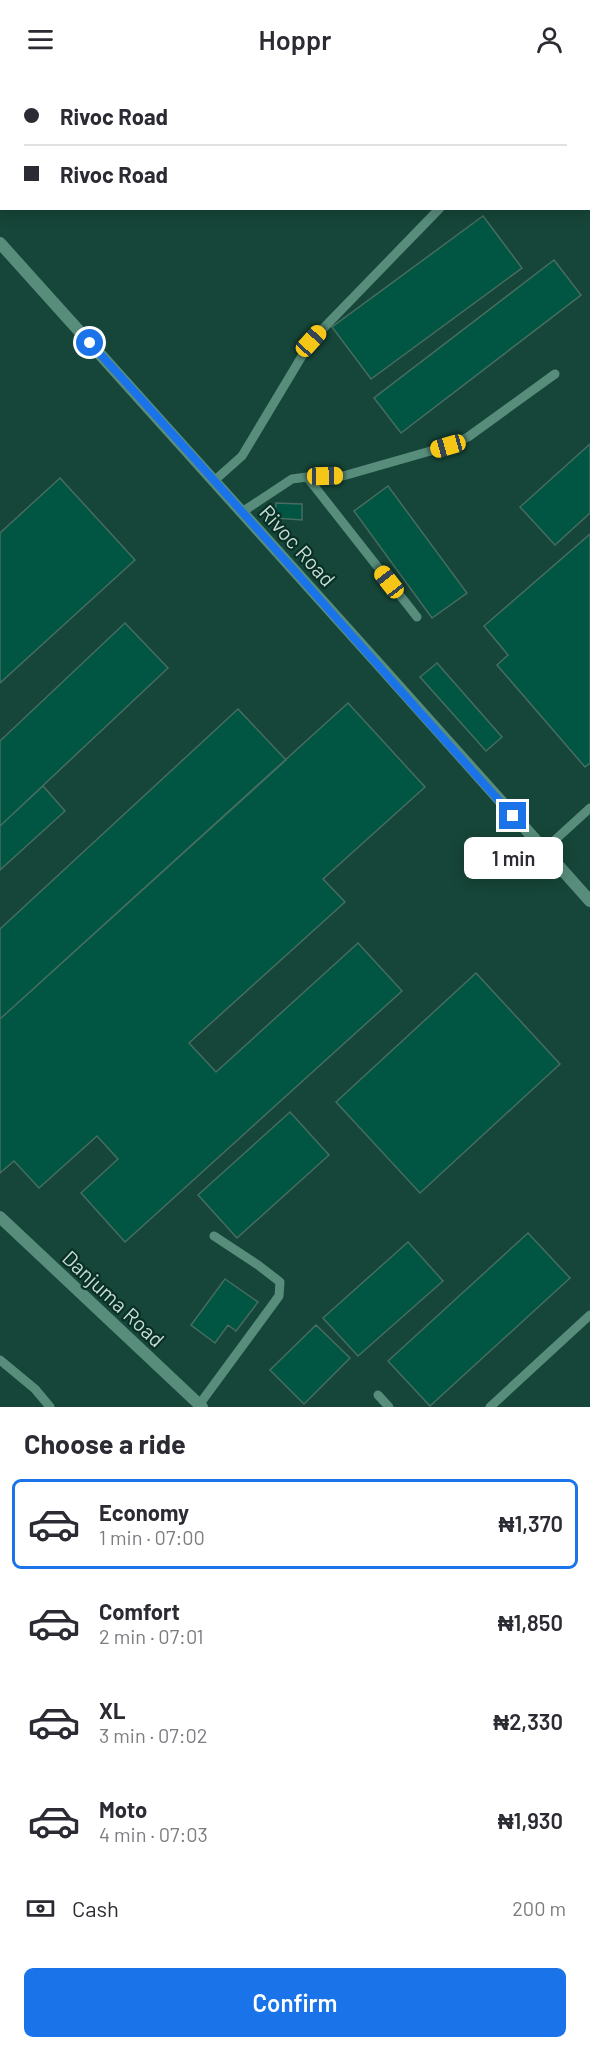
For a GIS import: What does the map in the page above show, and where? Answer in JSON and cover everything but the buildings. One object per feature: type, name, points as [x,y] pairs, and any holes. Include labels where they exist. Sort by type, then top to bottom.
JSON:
[{"type":"street","name":"Rivoc Road","points":[[0,243],[215,480],[590,901]]},
{"type":"street","name":"Danjuma Road","points":[[0,1217],[200,1406]]},
{"type":"lane","points":[[215,480],[242,456],[311,341],[438,210]]},
{"type":"lane","points":[[242,512],[292,479],[343,476],[448,446],[468,437],[555,374]]},
{"type":"lane","points":[[307,477],[417,617]]},
{"type":"lane","points":[[544,850],[590,808]]},
{"type":"lane","points":[[200,1406],[279,1296],[280,1282],[214,1236]]},
{"type":"lane","points":[[490,1407],[590,1315]]},
{"type":"lane","points":[[0,1360],[35,1389],[50,1407]]},
{"type":"lane","points":[[378,1395],[389,1407]]},
{"type":"shaded area","points":[[0,210],[590,210],[590,1407],[0,1407]]},
{"type":"route","points":[[90,343],[325,603],[513,816]]}]
